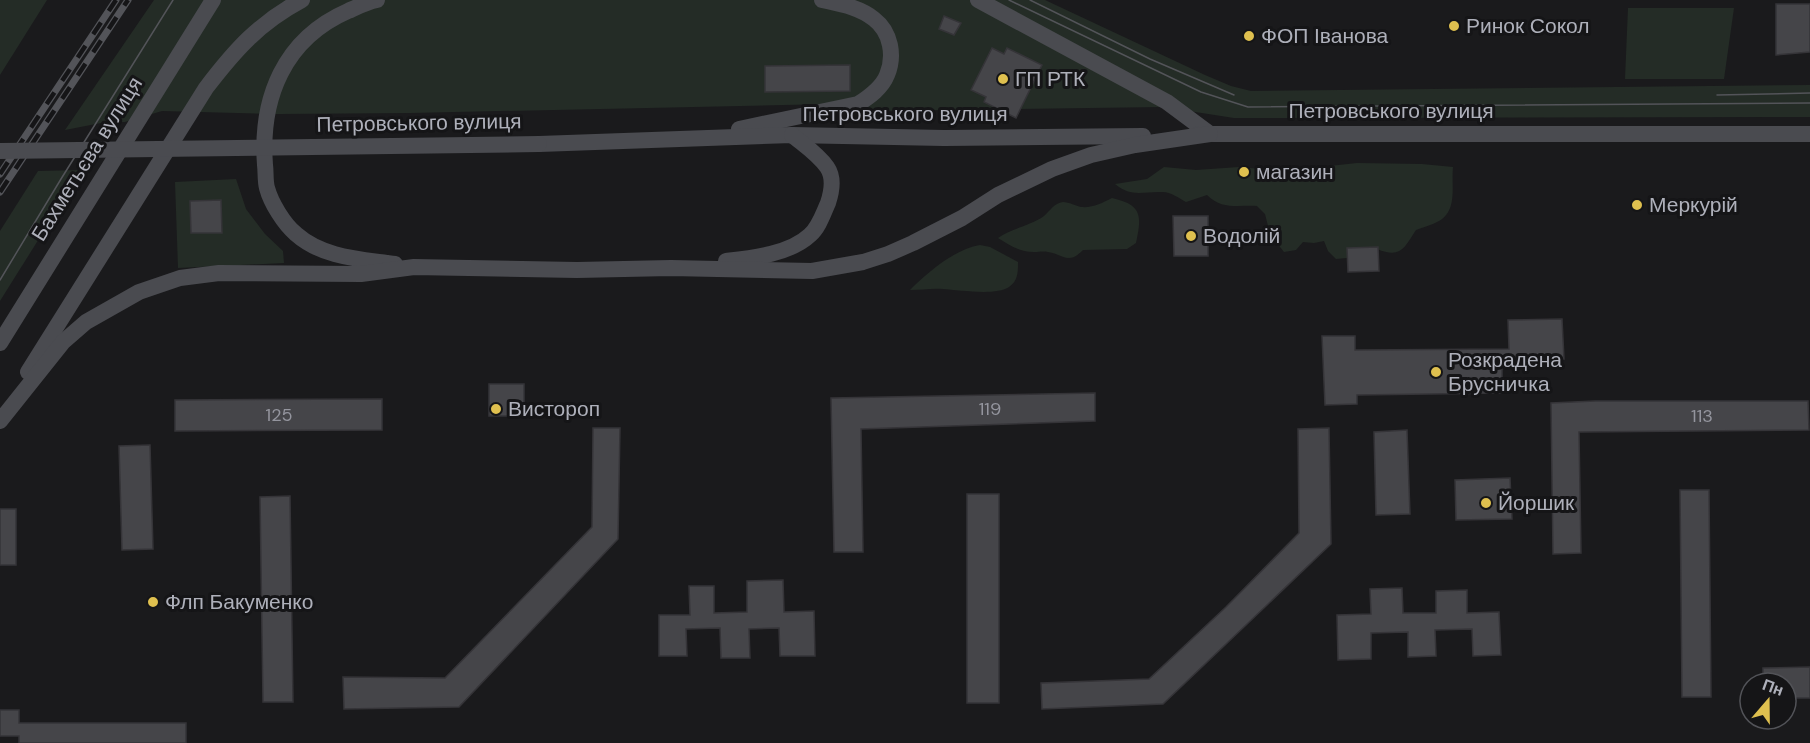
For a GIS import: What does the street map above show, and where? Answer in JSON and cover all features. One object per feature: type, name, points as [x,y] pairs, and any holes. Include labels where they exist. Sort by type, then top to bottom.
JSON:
[{"type":"main road","name":"Бахметьєва вулиця","points":[[0,343],[213,0]]},
{"type":"main road","points":[[0,416],[206,88],[234,52],[259,28],[302,0]]},
{"type":"main road","points":[[377,0],[329,19],[301,42],[275,81],[269,104],[263,142],[267,188],[279,214],[296,234],[327,253],[414,267],[812,271],[863,262],[888,254],[1052,169],[1091,155],[1135,145],[1210,134]]},
{"type":"main road","points":[[688,139],[858,104],[878,88],[887,76],[891,56],[885,31],[876,20],[848,5],[822,0]]},
{"type":"main road","points":[[978,0],[1167,102],[1210,134]]},
{"type":"main road","name":"Петровського вулиця","points":[[0,151],[538,144],[792,135],[944,138],[1210,134],[1810,134]]},
{"type":"main road","points":[[671,268],[744,259],[791,247],[810,236],[821,219],[830,196],[832,183],[828,168],[792,135]]},
{"type":"main road","points":[[0,421],[63,342],[86,322],[139,292],[180,278],[219,273],[361,274],[414,267]]},
{"type":"shaded area","points":[[0,0],[47,0],[0,75]]},
{"type":"shaded area","points":[[154,0],[1045,0],[1205,75],[1231,86],[1251,91],[1810,85],[1810,117],[1234,118],[1163,107],[880,111],[829,104],[411,113],[278,114],[162,111],[125,122],[106,122],[65,130]]},
{"type":"shaded area","points":[[1628,8],[1734,8],[1724,79],[1625,79]]},
{"type":"shaded area","points":[[1357,163],[1453,167],[1449,211],[1439,221],[1416,230],[1405,247],[1397,252],[1377,249],[1357,257],[1336,259],[1328,251],[1324,241],[1303,242],[1296,250],[1284,252],[1270,234],[1265,214],[1257,206],[1224,205],[1207,195],[1186,202],[1166,192],[1138,193],[1127,191],[1115,184],[1147,179],[1164,167],[1196,170],[1239,167],[1283,171]]},
{"type":"shaded area","points":[[82,170],[0,301],[0,231],[38,171]]},
{"type":"shaded area","points":[[236,179],[246,209],[265,234],[283,251],[284,263],[178,268],[175,182]]},
{"type":"shaded area","points":[[1112,198],[1129,204],[1138,213],[1136,243],[1127,249],[1083,250],[1074,257],[1066,258],[1048,252],[1024,251],[998,238],[1039,219],[1060,203],[1085,207],[1097,205]]},
{"type":"shaded area","points":[[980,245],[990,247],[1018,262],[1018,273],[1012,285],[1003,290],[987,292],[910,290],[933,269],[952,256]]},
{"type":"building","points":[[1776,4],[1810,4],[1810,52],[1776,55]]},
{"type":"building","points":[[944,16],[961,23],[954,35],[939,29]]},
{"type":"building","points":[[992,48],[1004,54],[1007,48],[1042,65],[1016,118],[984,102],[986,97],[971,90]]},
{"type":"building","points":[[850,65],[850,91],[765,92],[765,66]]},
{"type":"building","points":[[221,200],[222,233],[191,233],[190,201]]},
{"type":"building","name":"Водолій","points":[[1173,216],[1208,216],[1208,256],[1174,256]]},
{"type":"building","points":[[1378,247],[1379,271],[1348,272],[1347,248]]},
{"type":"building","points":[[1562,319],[1564,359],[1502,360],[1502,393],[1357,395],[1357,404],[1325,405],[1322,336],[1355,336],[1355,350],[1509,349],[1508,320]]},
{"type":"building","points":[[489,384],[524,384],[524,416],[489,416]]},
{"type":"building","points":[[1095,393],[1095,421],[861,429],[863,552],[834,552],[831,398]]},
{"type":"building","points":[[382,399],[382,430],[175,431],[175,400]]},
{"type":"building","points":[[1808,401],[1809,430],[1579,432],[1581,553],[1553,554],[1551,403]]},
{"type":"building","points":[[593,428],[620,428],[618,539],[459,707],[344,709],[343,677],[445,678],[592,527]]},
{"type":"building","points":[[1329,428],[1331,544],[1163,704],[1042,709],[1041,683],[1149,679],[1226,607],[1299,533],[1298,429]]},
{"type":"building","points":[[1407,430],[1410,514],[1376,515],[1374,432]]},
{"type":"building","points":[[150,445],[153,549],[122,550],[119,446]]},
{"type":"building","points":[[1510,478],[1512,519],[1456,520],[1455,480]]},
{"type":"building","points":[[1680,490],[1709,490],[1711,697],[1682,697]]},
{"type":"building","points":[[967,494],[999,494],[999,703],[967,703]]},
{"type":"building","points":[[290,496],[293,702],[263,702],[260,497]]},
{"type":"building","points":[[0,509],[16,509],[16,565],[0,565]]},
{"type":"building","points":[[783,580],[784,612],[814,611],[815,656],[780,656],[779,628],[749,629],[750,658],[721,658],[720,628],[686,629],[687,656],[659,656],[659,615],[690,615],[689,586],[714,586],[714,613],[747,612],[747,581]]},
{"type":"building","points":[[1402,588],[1403,613],[1436,613],[1436,591],[1467,590],[1467,613],[1499,612],[1501,655],[1473,656],[1472,629],[1435,630],[1436,656],[1408,657],[1408,632],[1371,633],[1371,659],[1338,660],[1337,615],[1371,614],[1370,589]]},
{"type":"building","points":[[1810,667],[1810,698],[1798,698],[1798,671],[1763,671],[1763,668]]},
{"type":"building","points":[[0,710],[19,710],[19,723],[186,723],[186,743],[19,743],[19,736],[0,736]]},
{"type":"tram line","points":[[0,280],[173,0]]},
{"type":"tram line","points":[[1009,0],[1201,92],[1248,107],[1810,103]]},
{"type":"tram line","points":[[1030,0],[1150,59],[1234,95]]},
{"type":"tram line","points":[[1717,95],[1810,93]]},
{"type":"railway","points":[[0,174],[116,0]]},
{"type":"railway","points":[[0,192],[128,0]]},
{"type":"place","name":"Ринок Сокол","points":[[1454,26]]},
{"type":"place","name":"ФОП Іванова","points":[[1249,36]]},
{"type":"place","name":"ГП РТК","points":[[1003,79]]},
{"type":"place","name":"магазин","points":[[1244,172]]},
{"type":"place","name":"Меркурій","points":[[1637,205]]},
{"type":"place","name":"Водолій","points":[[1191,236]]},
{"type":"place","name":"Розкрадена Брусничка","points":[[1436,372]]},
{"type":"place","name":"Вистороп","points":[[496,409]]},
{"type":"place","name":"Йоршик","points":[[1486,503]]},
{"type":"place","name":"Флп Бакуменко","points":[[153,602]]}]
